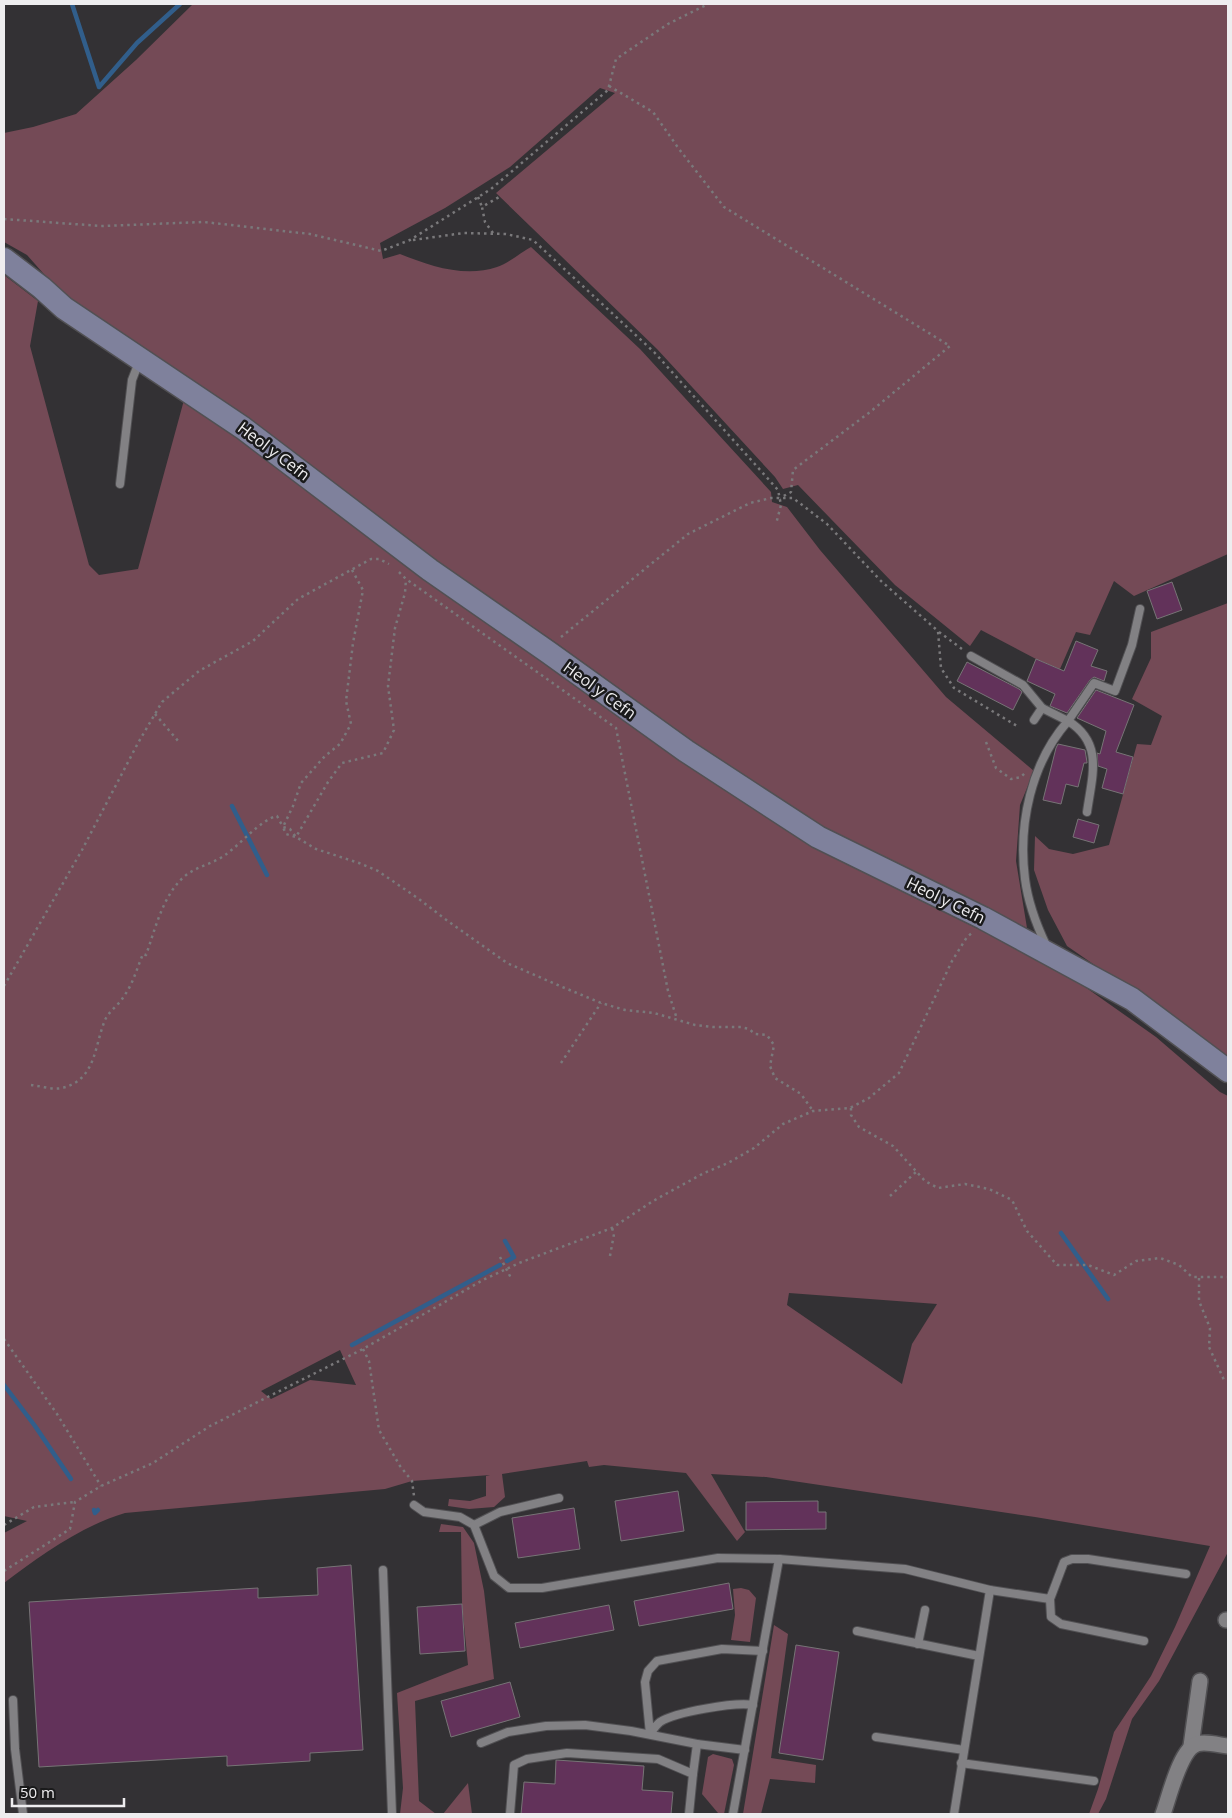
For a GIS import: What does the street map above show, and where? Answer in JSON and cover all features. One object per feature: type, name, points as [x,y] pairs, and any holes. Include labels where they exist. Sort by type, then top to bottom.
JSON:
[{"type":"street","name":"Heol y Cefn","points":[[4,259],[42,288],[64,308],[243,428],[430,570],[686,751],[818,837],[983,918],[1132,1000],[1228,1071]]},
{"type":"street","points":[[1163,1814],[1184,1756],[1190,1746],[1200,1681]]},
{"type":"street","points":[[1190,1746],[1199,1743],[1228,1746]]},
{"type":"lane","points":[[120,484],[132,380],[140,360]]},
{"type":"lane","points":[[1050,954],[1035,919],[1025,880],[1024,859],[1027,812],[1036,775],[1046,750],[1056,734],[1068,721],[1094,684],[1115,691],[1132,645],[1140,609]]},
{"type":"lane","points":[[971,656],[1023,685],[1042,708],[1077,726],[1085,736],[1091,747],[1093,762],[1087,812]]},
{"type":"lane","points":[[1034,720],[1042,708]]},
{"type":"lane","points":[[474,1525],[500,1512],[559,1498]]},
{"type":"lane","points":[[414,1505],[424,1512],[460,1517],[474,1525],[494,1576],[509,1588],[542,1588],[718,1558],[779,1559],[905,1569],[990,1590],[1050,1599]]},
{"type":"lane","points":[[733,1814],[779,1559]]},
{"type":"lane","points":[[1144,1640],[1061,1624],[1051,1617],[1050,1599],[1064,1562],[1072,1559],[1088,1559],[1186,1574]]},
{"type":"lane","points":[[384,1570],[392,1814]]},
{"type":"lane","points":[[954,1814],[990,1590]]},
{"type":"lane","points":[[918,1644],[925,1610]]},
{"type":"lane","points":[[857,1631],[979,1656]]},
{"type":"lane","points":[[650,1734],[645,1682],[648,1672],[657,1661],[722,1649],[763,1651]]},
{"type":"lane","points":[[13,1700],[15,1749],[23,1814]]},
{"type":"lane","points":[[650,1734],[659,1723],[670,1717],[730,1704],[753,1705]]},
{"type":"lane","points":[[481,1743],[508,1732],[546,1726],[584,1725],[650,1734],[697,1744],[746,1750]]},
{"type":"lane","points":[[876,1737],[964,1750]]},
{"type":"lane","points":[[689,1814],[697,1744]]},
{"type":"lane","points":[[510,1814],[514,1765],[527,1759],[567,1753],[658,1759],[693,1774]]},
{"type":"lane","points":[[961,1764],[1094,1781]]},
{"type":"path","points":[[4,219],[101,226],[204,222],[310,234],[381,251],[410,240],[498,183],[608,90],[616,59],[668,24],[708,4]]},
{"type":"path","points":[[609,86],[653,112],[724,207],[950,346],[870,412],[793,470],[791,492],[780,498]]},
{"type":"path","points":[[478,197],[485,222],[493,233]]},
{"type":"path","points":[[482,207],[498,197]]},
{"type":"path","points":[[410,240],[464,233],[493,233],[533,240],[654,352],[778,490],[780,505],[776,524]]},
{"type":"path","points":[[548,652],[556,642],[688,534],[750,503],[771,498],[793,498],[827,524],[881,581],[938,631],[971,656]]},
{"type":"path","points":[[4,986],[82,850],[162,702],[199,671],[253,641],[298,600],[371,559],[379,558],[395,567],[406,578],[616,728],[668,991],[677,1019]]},
{"type":"path","points":[[282,827],[293,806],[301,783],[325,756],[340,744],[351,724],[346,702],[353,643],[363,590],[352,570]]},
{"type":"path","points":[[296,837],[328,782],[342,763],[382,753],[394,730],[388,686],[395,628],[405,593],[406,578]]},
{"type":"path","points":[[938,631],[941,668],[954,688],[1018,726]]},
{"type":"path","points":[[155,714],[179,742]]},
{"type":"path","points":[[986,742],[996,768],[1011,779],[1021,777],[1046,750]]},
{"type":"path","points":[[31,1085],[62,1088],[78,1080],[89,1071],[106,1018],[129,989],[143,954],[146,955],[161,911],[174,888],[184,877],[202,865],[225,855],[249,836],[267,818],[277,816],[286,834],[296,837],[316,849],[378,871],[507,963],[601,1003],[625,1010],[654,1013],[694,1025],[741,1027],[749,1029],[755,1034],[767,1035],[774,1045],[770,1066],[775,1078],[801,1094],[813,1111]]},
{"type":"path","points":[[282,827],[290,829],[296,837]]},
{"type":"path","points":[[4,1526],[34,1507],[75,1502],[101,1486],[153,1463],[210,1426],[363,1349],[506,1268],[612,1228],[653,1201],[754,1148],[783,1124],[813,1111],[850,1108],[869,1098],[899,1073],[952,961],[967,937],[978,927],[983,918]]},
{"type":"path","points":[[561,1063],[601,1003]]},
{"type":"path","points":[[850,1108],[851,1115],[859,1127],[893,1146],[924,1181],[938,1188],[965,1184],[989,1188],[1012,1200],[1027,1231],[1057,1265],[1088,1265],[1114,1275],[1136,1261],[1160,1258],[1179,1265],[1192,1277],[1228,1277]]},
{"type":"path","points":[[890,1196],[916,1172]]},
{"type":"path","points":[[610,1256],[614,1234],[612,1228]]},
{"type":"path","points":[[500,1258],[511,1278]]},
{"type":"path","points":[[1199,1278],[1198,1301],[1210,1328],[1209,1347],[1224,1380],[1228,1380]]},
{"type":"path","points":[[4,1339],[57,1414],[101,1486]]},
{"type":"path","points":[[363,1349],[369,1361],[379,1430],[400,1466],[412,1481],[414,1505]]},
{"type":"path","points":[[4,1571],[70,1529],[75,1502]]},
{"type":"shaded area","points":[[193,4],[1228,4],[1228,554],[1134,596],[1114,581],[1090,635],[1076,632],[1060,669],[1036,659],[981,630],[970,646],[895,585],[798,485],[783,489],[775,477],[657,349],[496,193],[615,93],[600,88],[510,167],[445,208],[380,243],[383,259],[400,254],[423,263],[460,271],[485,270],[497,267],[531,247],[640,349],[771,492],[772,502],[787,507],[820,550],[946,697],[1034,771],[1020,805],[1016,861],[1027,928],[927,881],[805,818],[735,772],[555,642],[415,547],[274,437],[97,320],[50,281],[27,255],[4,242],[4,133],[33,127],[76,114],[136,60]]},
{"type":"shaded area","points":[[4,275],[38,301],[30,346],[89,565],[99,575],[138,569],[184,400],[810,843],[893,887],[1061,970],[1156,1037],[1220,1092],[1228,1096],[1228,1552],[1159,1681],[1132,1719],[1106,1799],[1098,1814],[1089,1814],[1114,1732],[1151,1676],[1175,1627],[1210,1546],[1035,1517],[766,1477],[711,1474],[745,1532],[737,1541],[686,1473],[604,1465],[589,1467],[587,1461],[502,1474],[505,1497],[494,1507],[469,1509],[448,1506],[449,1499],[470,1501],[486,1496],[486,1476],[490,1475],[412,1481],[385,1489],[125,1513],[93,1526],[61,1543],[4,1583],[4,1533],[27,1521],[4,1516]],"holes":[[[789,1293],[937,1304],[912,1344],[902,1384],[787,1305]],[[340,1350],[356,1385],[310,1380],[271,1399],[261,1391]]]},
{"type":"shaded area","points":[[1228,603],[1228,1057],[1067,946],[1048,910],[1034,870],[1035,836],[1049,849],[1073,854],[1109,845],[1137,744],[1151,745],[1162,716],[1132,699],[1151,658],[1151,632]]},
{"type":"shaded area","points":[[441,1524],[463,1527],[474,1543],[484,1591],[494,1679],[415,1701],[419,1801],[436,1814],[400,1814],[403,1788],[397,1693],[468,1665],[462,1604],[461,1532],[439,1532]]},
{"type":"shaded area","points":[[733,1589],[749,1590],[756,1598],[750,1642],[731,1640],[735,1615]]},
{"type":"shaded area","points":[[774,1625],[788,1634],[771,1758],[816,1765],[815,1783],[770,1779],[761,1814],[743,1814]]},
{"type":"shaded area","points":[[713,1754],[732,1759],[734,1765],[724,1814],[718,1813],[702,1794],[708,1757]]},
{"type":"shaded area","points":[[468,1783],[472,1814],[443,1814]]},
{"type":"building","points":[[1172,582],[1182,610],[1157,619],[1147,591]]},
{"type":"building","points":[[1076,641],[1098,650],[1091,666],[1107,671],[1104,681],[1094,677],[1090,680],[1067,713],[1050,706],[1055,694],[1027,681],[1036,659],[1064,671]]},
{"type":"building","points":[[967,662],[1022,692],[1013,710],[957,681]]},
{"type":"building","points":[[1096,690],[1134,705],[1116,752],[1133,757],[1123,794],[1102,788],[1107,769],[1098,766],[1097,753],[1100,754],[1106,731],[1077,718]]},
{"type":"building","points":[[1058,744],[1085,750],[1087,762],[1084,763],[1078,787],[1066,784],[1061,804],[1043,800]]},
{"type":"building","points":[[1078,819],[1099,825],[1094,843],[1073,837]]},
{"type":"building","points":[[678,1491],[684,1531],[621,1541],[615,1501]]},
{"type":"building","points":[[818,1501],[818,1512],[826,1512],[826,1529],[746,1530],[746,1502]]},
{"type":"building","points":[[574,1508],[580,1549],[518,1558],[512,1518]]},
{"type":"building","points":[[351,1565],[363,1750],[310,1753],[310,1761],[227,1766],[227,1756],[39,1767],[29,1602],[258,1588],[258,1598],[318,1595],[317,1568]]},
{"type":"building","points":[[729,1583],[733,1609],[639,1626],[634,1601]]},
{"type":"building","points":[[462,1604],[465,1651],[420,1654],[417,1607]]},
{"type":"building","points":[[609,1605],[614,1630],[520,1648],[515,1623]]},
{"type":"building","points":[[796,1645],[839,1652],[823,1760],[779,1753]]},
{"type":"building","points":[[510,1682],[520,1717],[451,1737],[441,1701]]},
{"type":"building","points":[[556,1760],[644,1766],[642,1790],[673,1792],[671,1814],[521,1814],[524,1782],[555,1784]]},
{"type":"waterway","points":[[72,4],[99,87],[137,43],[180,4]]},
{"type":"waterway","points":[[232,806],[267,875]]},
{"type":"waterway","points":[[1061,1233],[1108,1299]]},
{"type":"waterway","points":[[505,1241],[514,1257],[507,1261]]},
{"type":"waterway","points":[[352,1345],[500,1265]]},
{"type":"waterway","points":[[4,1385],[71,1479]]},
{"type":"waterway","points":[[94,1510],[95,1513],[98,1510]]}]
